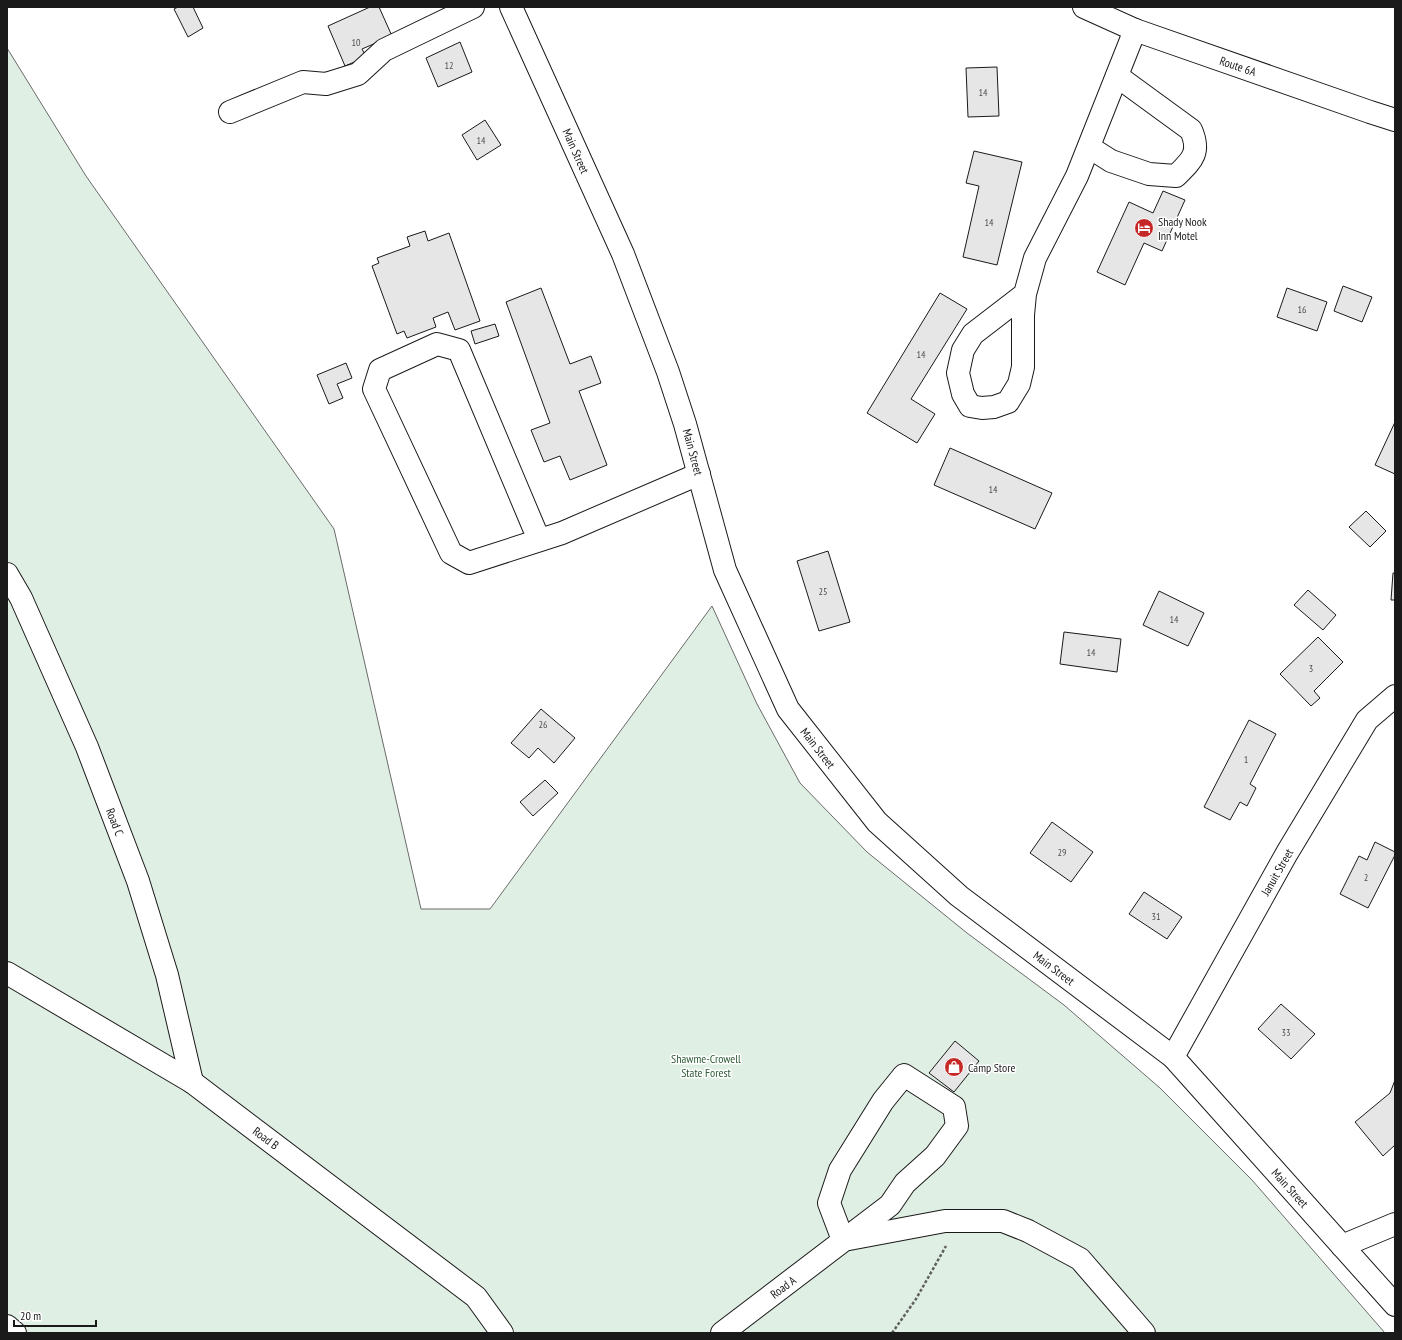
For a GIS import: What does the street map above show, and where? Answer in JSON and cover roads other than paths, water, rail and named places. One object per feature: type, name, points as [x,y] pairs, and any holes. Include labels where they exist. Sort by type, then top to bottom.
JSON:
[{"type":"main road","points":[[230,112],[303,82],[326,84],[358,74],[384,50],[473,7]]},
{"type":"main road","name":"Main Street","points":[[511,7],[622,254],[668,372],[685,424],[724,570],[788,709],[877,822],[959,896],[1173,1057],[1395,1305]]},
{"type":"main road","name":"Route 6A","points":[[1084,7],[1135,30],[1395,120]]},
{"type":"main road","points":[[1025,294],[973,334],[963,350],[958,373],[963,394],[970,406],[982,408],[994,407],[1008,402],[1019,384],[1023,367],[1023,315],[1025,294],[1035,258],[1077,176],[1135,30]]},
{"type":"main road","points":[[1089,147],[1111,161],[1149,174],[1176,176],[1193,159],[1196,141],[1192,130],[1117,76]]},
{"type":"main road","points":[[539,540],[459,350],[437,344],[380,370],[374,389],[451,553],[469,563],[562,533],[699,474]]},
{"type":"main road","name":"Road C","points":[[7,574],[21,598],[87,747],[138,881],[168,974],[192,1082]]},
{"type":"main road","name":"Januit Street","points":[[1173,1057],[1287,853],[1367,720],[1395,696]]},
{"type":"main road","name":"Road B","points":[[7,973],[192,1082],[476,1297],[502,1333]]},
{"type":"main road","name":"Road A","points":[[722,1333],[890,1205],[905,1183],[935,1156],[957,1126],[954,1107],[904,1075],[883,1101],[840,1170],[829,1203],[844,1240]]},
{"type":"main road","points":[[844,1240],[945,1222],[1003,1221],[1028,1231],[1080,1259],[1144,1333]]},
{"type":"main road","points":[[1342,1246],[1395,1224]]},
{"type":"main road","points":[[7,1326],[15,1333]]},
{"type":"place","name":"Shady Nook Inn Motel","points":[[1144,228]]},
{"type":"place","name":"Camp Store","points":[[954,1067]]},
{"type":"park label","name":"Shawme-Crowell State Forest","points":[[706,1065]]}]
